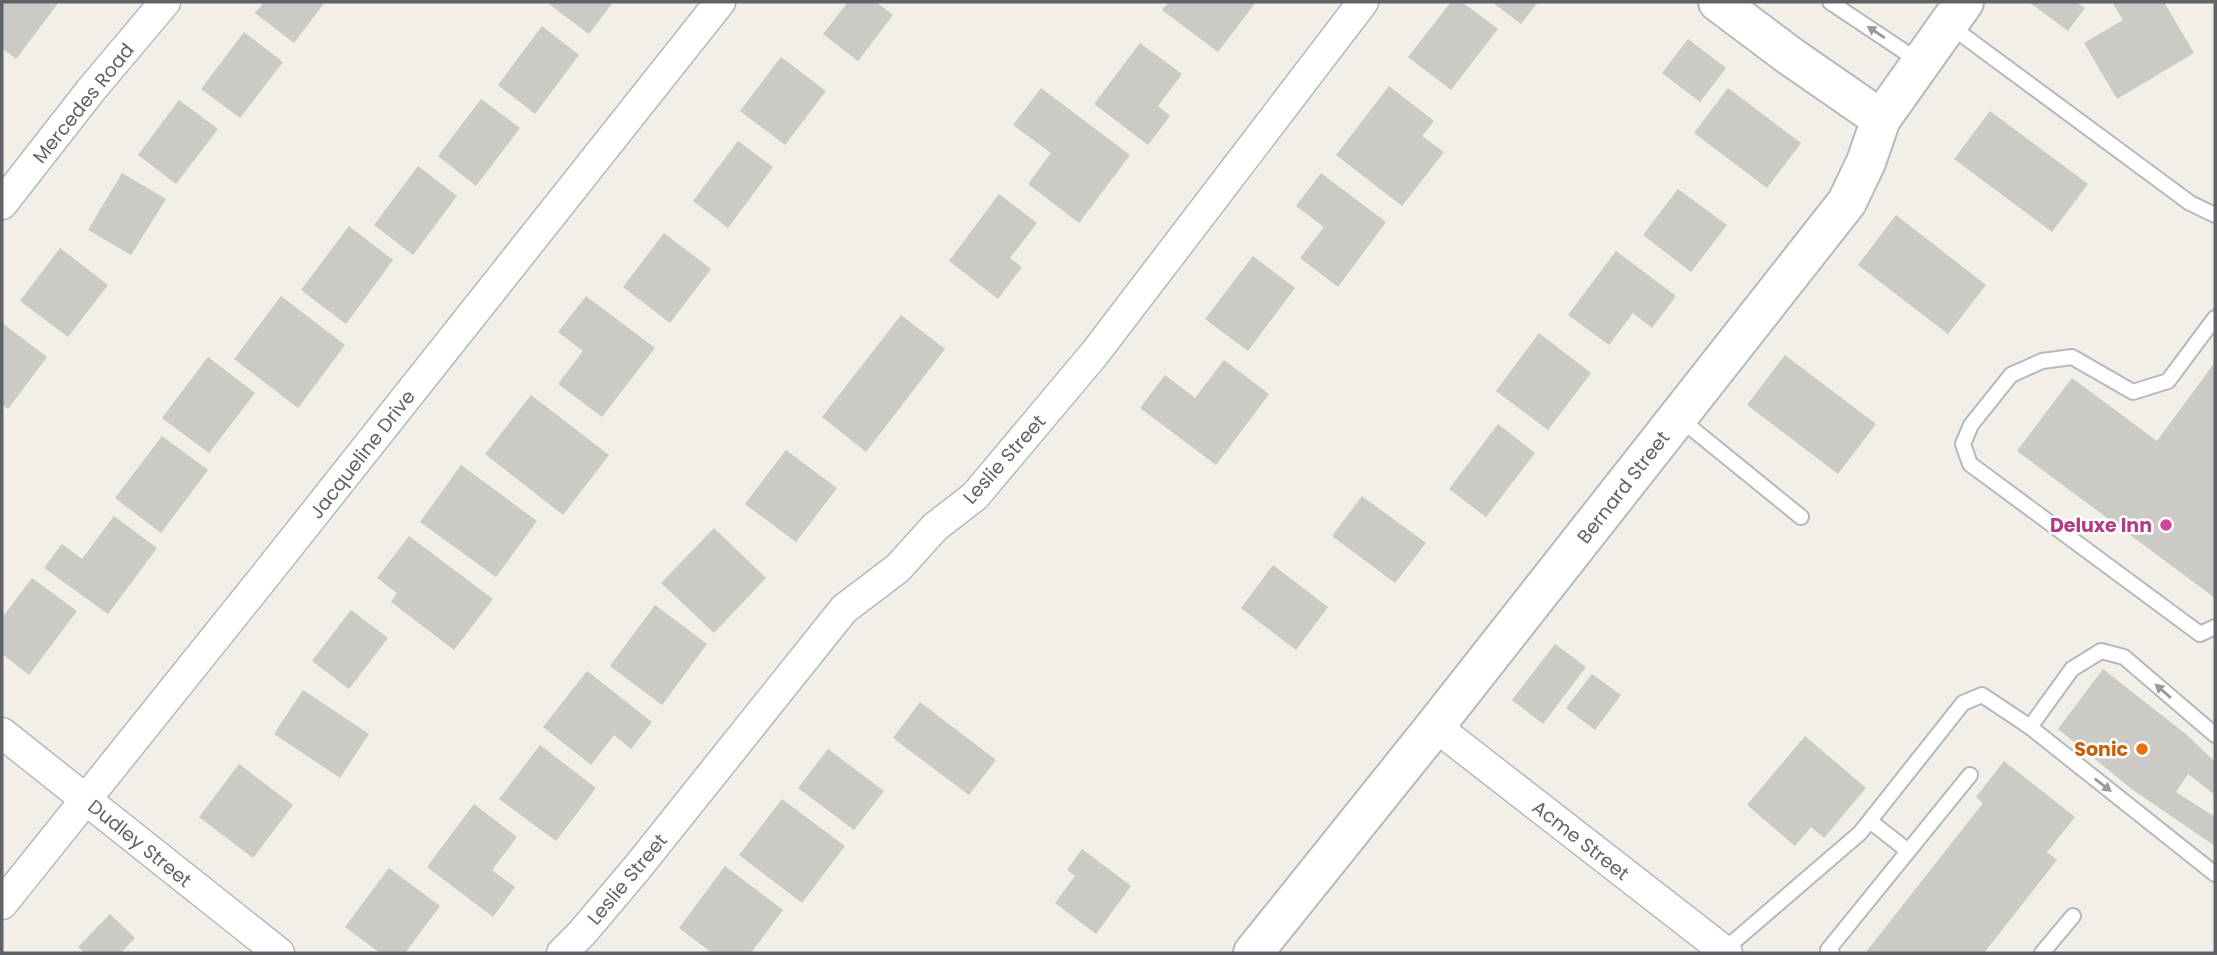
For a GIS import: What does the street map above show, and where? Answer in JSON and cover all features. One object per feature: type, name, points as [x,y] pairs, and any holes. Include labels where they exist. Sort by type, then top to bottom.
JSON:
[{"type":"street","name":"Mercedes Road","points":[[2,204],[164,2]]},
{"type":"street","name":"Jacqueline Drive","points":[[2,904],[720,2]]},
{"type":"street","name":"Leslie Street","points":[[562,953],[637,868],[844,609],[898,568],[935,527],[975,496],[1095,353],[1363,2]]},
{"type":"street","points":[[1718,2],[1881,119]]},
{"type":"street","name":"Bernard Street","points":[[1253,953],[1847,202],[1866,162],[1881,119],[1956,13]]},
{"type":"street","name":"Acme Street","points":[[1435,726],[1726,952]]},
{"type":"street","name":"Dudley Street","points":[[2,733],[279,953]]},
{"type":"lane","points":[[1830,2],[1921,63]]},
{"type":"lane","points":[[1956,13],[2190,203],[2215,215]]},
{"type":"lane","points":[[2215,318],[2168,381],[2133,392],[2072,357],[2042,361],[2011,375],[1971,425],[1963,444],[1970,464],[2200,634],[2215,627]]},
{"type":"lane","points":[[1678,417],[1801,517]]},
{"type":"lane","points":[[2030,727],[2072,669],[2101,650],[2124,657],[2215,735]]},
{"type":"lane","points":[[1726,952],[1860,833],[1963,703],[1982,695],[2030,727],[2215,874]]},
{"type":"lane","points":[[1832,953],[1828,950],[1970,775]]},
{"type":"lane","points":[[1870,821],[1908,851]]},
{"type":"lane","points":[[2042,953],[2073,916]]},
{"type":"building","points":[[2,2],[59,2],[16,59],[2,48]]},
{"type":"building","points":[[264,2],[325,2],[294,43],[255,13]]},
{"type":"building","points":[[546,2],[613,2],[589,34]]},
{"type":"building","points":[[848,2],[876,2],[893,15],[858,61],[823,34]]},
{"type":"building","points":[[1169,2],[1256,2],[1218,52],[1162,10]]},
{"type":"building","points":[[1451,2],[1462,2],[1498,29],[1451,90],[1408,57]]},
{"type":"building","points":[[1492,2],[1538,2],[1521,24]]},
{"type":"building","points":[[2029,2],[2076,2],[2085,8],[2068,31]]},
{"type":"building","points":[[2112,2],[2164,2],[2194,53],[2117,99],[2084,43],[2123,20]]},
{"type":"building","points":[[542,26],[579,55],[535,114],[498,85]]},
{"type":"building","points":[[244,32],[283,62],[240,118],[201,89]]},
{"type":"building","points":[[1688,39],[1726,68],[1700,102],[1662,73]]},
{"type":"building","points":[[1140,43],[1182,74],[1158,106],[1170,116],[1148,145],[1094,104]]},
{"type":"building","points":[[781,57],[826,91],[785,145],[740,111]]},
{"type":"building","points":[[1389,86],[1434,121],[1422,136],[1444,152],[1402,206],[1336,155]]},
{"type":"building","points":[[1041,88],[1130,155],[1079,223],[1028,184],[1051,153],[1013,125]]},
{"type":"building","points":[[1728,88],[1801,143],[1767,188],[1694,133]]},
{"type":"building","points":[[481,99],[520,128],[476,186],[438,156]]},
{"type":"building","points":[[179,100],[218,129],[176,184],[138,155]]},
{"type":"building","points":[[1990,111],[2088,184],[2052,232],[1954,159]]},
{"type":"building","points":[[738,141],[773,167],[728,228],[693,201]]},
{"type":"building","points":[[418,166],[457,196],[413,255],[374,225]]},
{"type":"building","points":[[122,173],[166,199],[131,255],[88,230]]},
{"type":"building","points":[[1321,173],[1386,222],[1338,287],[1300,258],[1324,227],[1296,206]]},
{"type":"building","points":[[1678,189],[1727,225],[1691,272],[1643,235]]},
{"type":"building","points":[[999,194],[1037,223],[1010,258],[1022,267],[998,299],[949,261]]},
{"type":"building","points":[[1896,215],[1986,285],[1948,334],[1858,265]]},
{"type":"building","points":[[349,226],[393,260],[346,324],[301,290]]},
{"type":"building","points":[[664,233],[711,269],[670,323],[623,287]]},
{"type":"building","points":[[60,248],[108,285],[68,337],[20,301]]},
{"type":"building","points":[[1616,251],[1676,296],[1652,328],[1633,313],[1609,345],[1568,315]]},
{"type":"building","points":[[1253,256],[1295,288],[1248,351],[1205,319]]},
{"type":"building","points":[[281,296],[345,345],[298,408],[234,359]]},
{"type":"building","points":[[586,296],[655,348],[602,417],[558,384],[583,351],[558,332]]},
{"type":"building","points":[[901,315],[945,349],[866,452],[822,417]]},
{"type":"building","points":[[2,323],[47,357],[8,409],[2,404]]},
{"type":"building","points":[[1539,333],[1591,373],[1548,430],[1496,391]]},
{"type":"building","points":[[1785,355],[1876,424],[1838,474],[1747,405]]},
{"type":"building","points":[[208,357],[255,393],[209,453],[162,418]]},
{"type":"building","points":[[1224,360],[1269,394],[1216,465],[1140,408],[1165,375],[1195,398]]},
{"type":"building","name":"Deluxe Inn","points":[[2215,362],[2215,598],[2017,451],[2072,378],[2157,441]]},
{"type":"building","points":[[531,395],[609,455],[563,515],[485,454]]},
{"type":"building","points":[[1498,424],[1535,453],[1486,517],[1449,489]]},
{"type":"building","points":[[162,436],[208,470],[161,533],[115,498]]},
{"type":"building","points":[[786,450],[837,488],[796,542],[745,504]]},
{"type":"building","points":[[461,465],[537,521],[496,577],[420,522]]},
{"type":"building","points":[[1362,496],[1426,543],[1395,583],[1332,536]]},
{"type":"building","points":[[114,516],[157,548],[108,614],[44,568],[62,544],[82,559]]},
{"type":"building","points":[[714,528],[766,578],[714,633],[661,583]]},
{"type":"building","points":[[409,536],[493,599],[454,650],[391,602],[397,593],[377,578]]},
{"type":"building","points":[[1273,565],[1328,607],[1296,650],[1241,608]]},
{"type":"building","points":[[32,578],[77,611],[29,675],[2,654],[2,618]]},
{"type":"building","points":[[655,605],[707,644],[662,705],[610,666]]},
{"type":"building","points":[[351,610],[388,638],[349,689],[312,661]]},
{"type":"building","points":[[1555,644],[1586,667],[1543,724],[1512,700]]},
{"type":"building","name":"Sonic","points":[[2103,669],[2187,735],[2215,762],[2215,795],[2188,774],[2176,792],[2215,817],[2215,846],[2133,790],[2058,729]]},
{"type":"building","points":[[587,671],[652,722],[631,749],[614,735],[591,765],[543,727]]},
{"type":"building","points":[[1592,674],[1621,695],[1595,730],[1566,708]]},
{"type":"building","points":[[303,690],[369,734],[340,778],[274,734]]},
{"type":"building","points":[[920,702],[996,760],[969,795],[893,738]]},
{"type":"building","points":[[1805,736],[1866,788],[1824,838],[1811,827],[1795,846],[1747,805]]},
{"type":"building","points":[[540,745],[596,788],[556,841],[499,799]]},
{"type":"building","points":[[828,749],[884,791],[854,830],[798,788]]},
{"type":"building","points":[[2004,761],[2075,817],[2047,852],[2057,860],[1984,953],[1866,952],[1983,803],[1976,797]]},
{"type":"building","points":[[239,764],[293,805],[253,858],[199,817]]},
{"type":"building","points":[[782,799],[845,846],[802,903],[739,855]]},
{"type":"building","points":[[474,804],[517,837],[492,870],[515,887],[493,917],[427,867]]},
{"type":"building","points":[[1082,849],[1131,886],[1096,934],[1055,903],[1075,876],[1067,870]]},
{"type":"building","points":[[725,866],[783,910],[751,953],[712,953],[679,928]]},
{"type":"building","points":[[389,868],[440,906],[405,953],[380,953],[345,927]]},
{"type":"building","points":[[110,914],[135,938],[121,953],[85,953],[78,947]]},
{"type":"place","name":"Deluxe Inn","points":[[2166,525]]},
{"type":"place","name":"Sonic","points":[[2142,749]]}]
